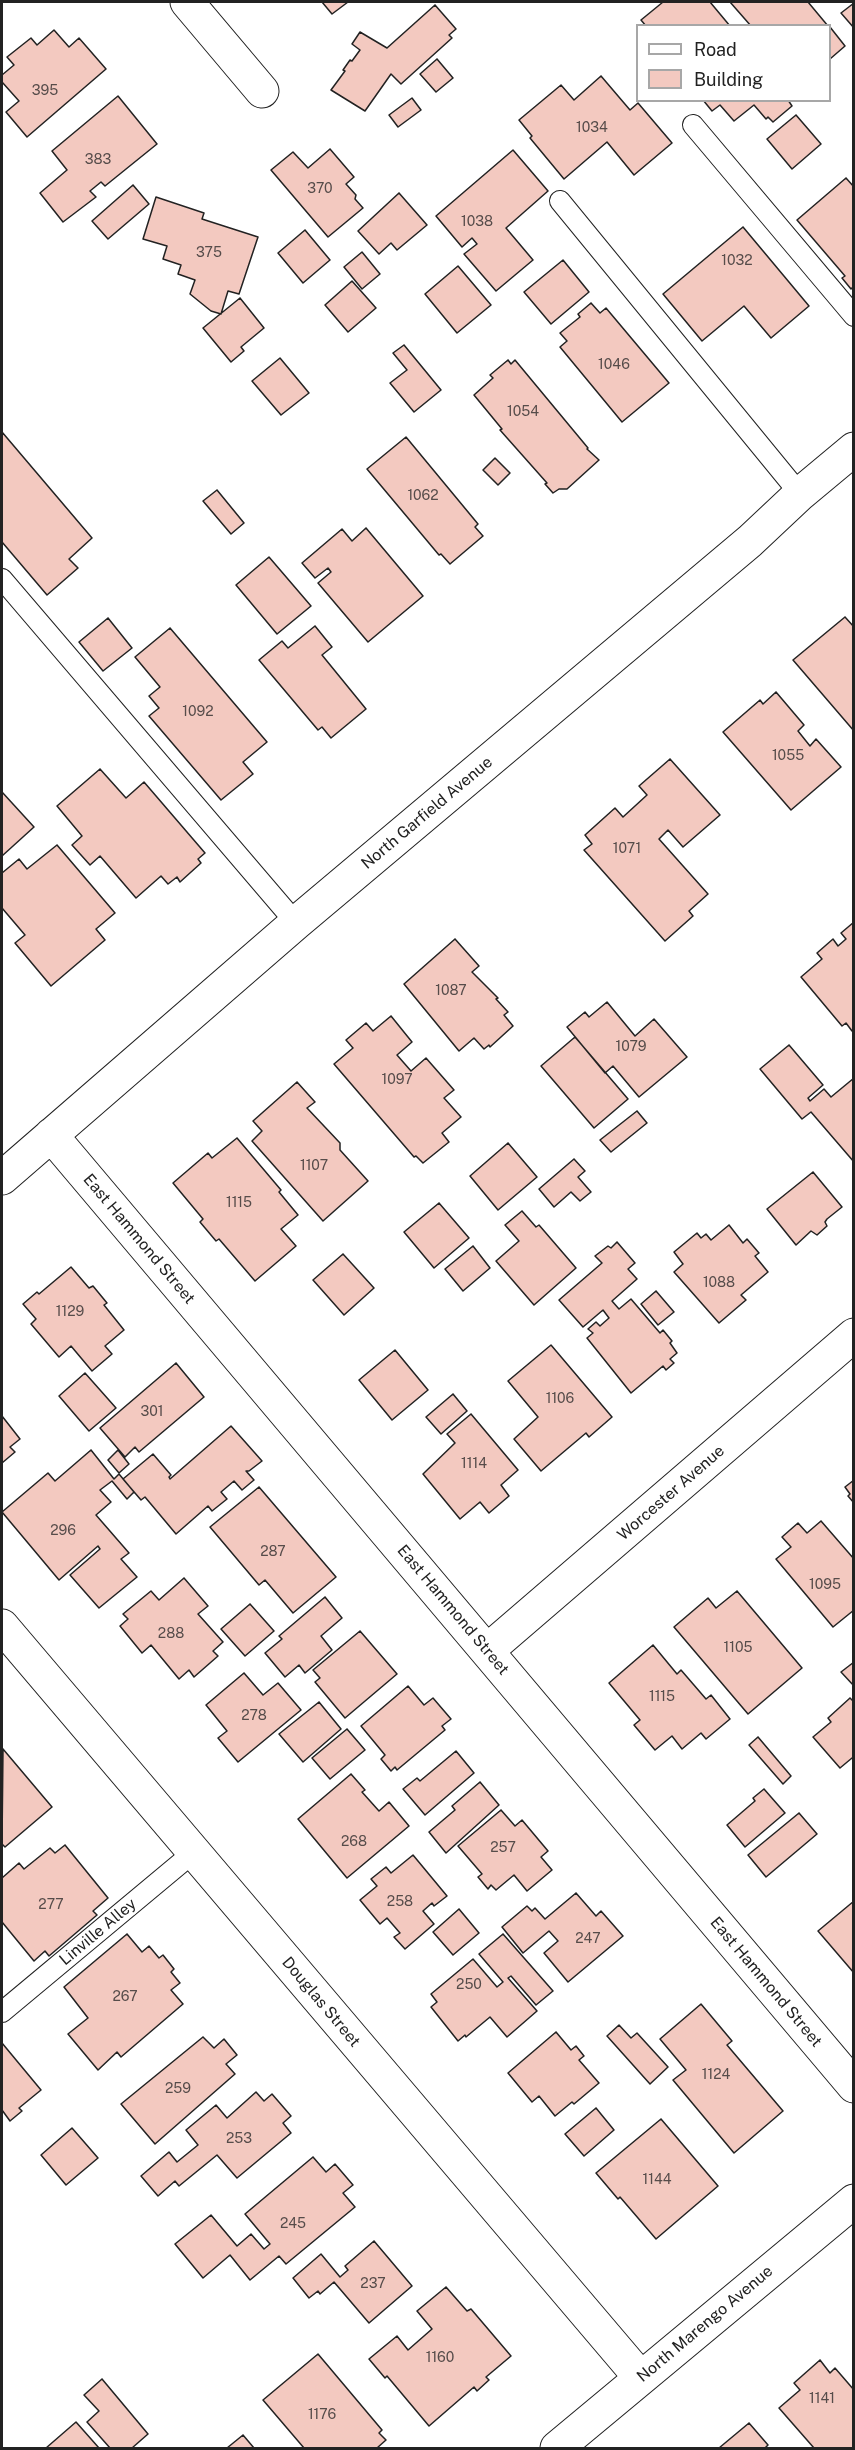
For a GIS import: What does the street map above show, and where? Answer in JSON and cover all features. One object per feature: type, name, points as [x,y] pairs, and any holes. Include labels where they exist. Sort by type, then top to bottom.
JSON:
[{"type":"street","points":[[187,2],[262,91]]},
{"type":"street","name":"North Garfield Avenue","points":[[2,1178],[296,923],[750,541],[800,494],[854,449]]},
{"type":"street","name":"East Hammond Street","points":[[51,1135],[854,2086]]},
{"type":"street","name":"Worcester Avenue","points":[[488,1650],[854,1335]]},
{"type":"street","name":"Douglas Street","points":[[2,1626],[640,2378]]},
{"type":"street","name":"North Marengo Avenue","points":[[557,2448],[854,2201]]},
{"type":"lane","points":[[693,125],[854,316]]},
{"type":"lane","points":[[560,201],[800,494]]},
{"type":"lane","points":[[2,579],[296,923]]},
{"type":"lane","name":"Linville Alley","points":[[2,2012],[194,1852]]},
{"type":"building","points":[[322,2],[348,2],[332,14]]},
{"type":"building","points":[[663,2],[710,2],[728,24],[644,24],[641,20]]},
{"type":"building","points":[[730,2],[808,2],[826,24],[749,24]]},
{"type":"building","points":[[854,3],[854,28],[841,13]]},
{"type":"building","points":[[435,5],[456,29],[449,35],[452,38],[401,84],[391,74],[365,111],[331,90],[350,60],[352,61],[360,50],[352,44],[360,32],[387,48]]},
{"type":"building","points":[[831,28],[845,46],[831,58]]},
{"type":"building","points":[[54,30],[69,47],[79,38],[106,69],[27,137],[6,112],[19,101],[2,82],[2,75],[14,65],[7,57],[31,38],[37,45]]},
{"type":"building","points":[[437,59],[453,78],[436,92],[420,74]]},
{"type":"building","points":[[601,76],[630,110],[638,103],[672,143],[634,175],[607,142],[564,179],[530,138],[532,136],[519,120],[561,85],[574,100]]},
{"type":"building","points":[[118,96],[157,144],[105,186],[101,182],[90,191],[96,197],[63,222],[40,193],[67,170],[52,151]]},
{"type":"building","points":[[412,98],[421,110],[398,127],[389,115]]},
{"type":"building","points":[[705,102],[789,102],[792,106],[773,122],[768,117],[766,119],[754,105],[734,121],[720,105],[712,111]]},
{"type":"building","points":[[796,115],[821,144],[792,169],[767,139]]},
{"type":"building","points":[[330,149],[354,177],[346,184],[356,195],[355,199],[363,208],[328,237],[271,170],[293,152],[308,168]]},
{"type":"building","points":[[513,150],[548,191],[506,228],[533,260],[496,291],[464,254],[477,244],[472,238],[462,247],[436,216]]},
{"type":"building","points":[[846,178],[854,187],[854,286],[851,289],[842,278],[845,276],[797,220]]},
{"type":"building","points":[[133,185],[149,204],[108,239],[92,221]]},
{"type":"building","points":[[399,193],[427,225],[397,250],[391,243],[379,254],[358,231]]},
{"type":"building","points":[[156,197],[204,213],[202,219],[258,237],[239,294],[228,291],[221,314],[211,311],[190,294],[195,280],[178,274],[181,265],[163,259],[167,246],[143,239]]},
{"type":"building","points":[[743,227],[809,306],[771,338],[744,306],[702,341],[663,294]]},
{"type":"building","points":[[305,230],[330,260],[303,283],[278,253]]},
{"type":"building","points":[[362,252],[380,274],[362,289],[344,267]]},
{"type":"building","points":[[563,260],[589,292],[551,324],[524,292]]},
{"type":"building","points":[[458,266],[491,305],[457,333],[425,294]]},
{"type":"building","points":[[352,281],[376,308],[348,332],[325,305]]},
{"type":"building","points":[[240,298],[264,328],[241,347],[244,351],[231,362],[203,328]]},
{"type":"building","points":[[591,303],[600,313],[606,308],[669,383],[622,422],[560,347],[567,341],[560,333],[580,317],[578,314]]},
{"type":"building","points":[[404,345],[441,390],[414,412],[390,383],[407,370],[393,353]]},
{"type":"building","points":[[280,358],[309,393],[281,415],[252,381]]},
{"type":"building","points":[[508,360],[511,364],[515,360],[587,449],[599,460],[567,489],[559,489],[553,493],[474,395],[493,378],[490,375]]},
{"type":"building","points":[[2,432],[92,538],[69,559],[78,568],[47,595],[2,542]]},
{"type":"building","points":[[406,437],[478,524],[475,527],[483,536],[450,564],[441,554],[439,555],[367,469]]},
{"type":"building","points":[[495,458],[510,473],[498,485],[483,470]]},
{"type":"building","points":[[217,490],[244,523],[231,534],[203,501]]},
{"type":"building","points":[[366,528],[423,596],[368,642],[318,583],[331,572],[328,568],[315,578],[302,563],[342,529],[352,541]]},
{"type":"building","points":[[269,557],[311,606],[277,634],[236,585]]},
{"type":"building","points":[[845,617],[854,627],[854,731],[793,660]]},
{"type":"building","points":[[108,618],[132,648],[103,671],[79,642]]},
{"type":"building","points":[[315,626],[332,647],[322,655],[366,709],[331,738],[322,727],[318,730],[259,660],[282,641],[288,648]]},
{"type":"building","points":[[170,628],[267,742],[243,762],[253,774],[221,800],[149,716],[159,708],[149,696],[160,687],[135,657]]},
{"type":"building","points":[[776,692],[804,725],[798,731],[810,746],[816,739],[841,767],[791,810],[723,732],[760,700],[763,704]]},
{"type":"building","points":[[670,759],[720,815],[683,847],[668,830],[659,839],[708,894],[689,911],[693,916],[665,941],[584,850],[592,844],[585,835],[615,808],[623,817],[647,795],[639,786]]},
{"type":"building","points":[[100,769],[126,798],[144,782],[205,853],[198,859],[201,863],[180,882],[177,877],[168,884],[161,876],[136,898],[100,856],[90,865],[72,845],[82,836],[57,806]]},
{"type":"building","points":[[2,792],[34,827],[2,856]]},
{"type":"building","points":[[57,845],[115,913],[96,929],[105,940],[51,986],[15,943],[25,935],[2,908],[2,873],[19,859],[27,869]]},
{"type":"building","points":[[854,922],[854,1029],[852,1031],[846,1023],[842,1026],[801,977],[822,959],[817,953],[833,939],[838,946],[846,939],[841,933]]},
{"type":"building","points":[[455,939],[479,966],[472,972],[498,998],[496,999],[508,1012],[504,1015],[513,1026],[490,1047],[489,1045],[484,1049],[474,1038],[459,1051],[404,984]]},
{"type":"building","points":[[607,1002],[635,1036],[654,1019],[687,1057],[639,1097],[613,1066],[605,1073],[567,1027],[585,1012],[589,1017]]},
{"type":"building","points":[[391,1016],[412,1042],[397,1055],[411,1071],[426,1058],[454,1090],[444,1098],[461,1117],[442,1133],[449,1142],[423,1163],[416,1156],[414,1157],[334,1064],[353,1048],[346,1040],[366,1023],[373,1031]]},
{"type":"building","points":[[575,1037],[628,1099],[594,1128],[541,1066]]},
{"type":"building","points":[[789,1045],[823,1085],[808,1098],[810,1101],[824,1089],[831,1097],[854,1078],[854,1162],[811,1112],[802,1119],[760,1069]]},
{"type":"building","points":[[297,1082],[315,1102],[307,1108],[340,1143],[340,1150],[368,1181],[323,1221],[252,1141],[262,1131],[253,1121]]},
{"type":"building","points":[[637,1111],[647,1123],[611,1152],[600,1140]]},
{"type":"building","points":[[237,1138],[281,1190],[279,1192],[298,1215],[281,1229],[296,1246],[255,1281],[219,1239],[216,1241],[200,1222],[203,1219],[173,1183],[208,1153],[212,1158]]},
{"type":"building","points":[[508,1143],[537,1177],[498,1210],[470,1176]]},
{"type":"building","points":[[574,1159],[585,1171],[578,1177],[591,1192],[580,1201],[571,1192],[554,1207],[539,1189]]},
{"type":"building","points":[[813,1172],[842,1207],[827,1219],[825,1222],[827,1226],[817,1235],[811,1231],[796,1245],[767,1209]]},
{"type":"building","points":[[439,1203],[469,1238],[434,1268],[404,1232]]},
{"type":"building","points":[[522,1211],[536,1227],[539,1225],[576,1268],[534,1305],[496,1261],[519,1241],[505,1225]]},
{"type":"building","points":[[729,1225],[743,1243],[747,1239],[759,1253],[755,1256],[768,1272],[741,1295],[746,1300],[719,1323],[674,1272],[683,1264],[674,1252],[697,1233],[701,1238],[706,1234],[711,1240]]},
{"type":"building","points":[[617,1242],[635,1263],[628,1269],[637,1279],[612,1301],[619,1309],[631,1299],[660,1333],[663,1330],[672,1341],[670,1343],[677,1353],[670,1359],[674,1363],[666,1370],[663,1366],[631,1393],[587,1338],[593,1333],[588,1329],[596,1322],[600,1326],[609,1318],[603,1310],[583,1327],[559,1300],[602,1263],[595,1256],[608,1246],[611,1248]]},
{"type":"building","points":[[473,1246],[490,1268],[463,1291],[445,1269]]},
{"type":"building","points":[[343,1254],[374,1288],[344,1315],[313,1280]]},
{"type":"building","points":[[71,1267],[89,1288],[93,1286],[107,1303],[104,1305],[124,1330],[105,1346],[112,1354],[92,1371],[71,1346],[59,1357],[31,1324],[36,1319],[23,1304],[37,1292],[39,1294]]},
{"type":"building","points":[[656,1291],[674,1312],[658,1325],[641,1304]]},
{"type":"building","points":[[551,1345],[612,1417],[589,1437],[586,1433],[541,1471],[514,1439],[538,1417],[508,1381]]},
{"type":"building","points":[[395,1350],[428,1390],[392,1420],[359,1380]]},
{"type":"building","points":[[176,1363],[204,1397],[139,1452],[135,1447],[125,1457],[100,1428]]},
{"type":"building","points":[[85,1373],[116,1408],[89,1431],[59,1396]]},
{"type":"building","points":[[453,1394],[467,1411],[441,1434],[426,1417]]},
{"type":"building","points":[[471,1414],[518,1470],[501,1485],[509,1496],[489,1513],[480,1502],[460,1519],[423,1474],[455,1443],[447,1434]]},
{"type":"building","points":[[2,1416],[20,1439],[10,1447],[15,1452],[2,1463]]},
{"type":"building","points":[[231,1426],[262,1461],[246,1471],[254,1480],[242,1490],[234,1481],[221,1492],[227,1499],[212,1511],[208,1506],[176,1534],[145,1497],[141,1500],[123,1479],[153,1454],[171,1475],[170,1479]]},
{"type":"building","points":[[91,1450],[114,1479],[119,1474],[134,1492],[127,1499],[112,1481],[100,1490],[111,1502],[96,1515],[129,1553],[121,1559],[137,1577],[99,1608],[70,1575],[100,1549],[98,1546],[59,1580],[2,1512],[48,1473],[55,1481]]},
{"type":"building","points":[[118,1450],[129,1464],[119,1473],[108,1460]]},
{"type":"building","points":[[854,1480],[854,1503],[845,1487]]},
{"type":"building","points":[[259,1487],[336,1577],[293,1613],[265,1580],[259,1585],[210,1527]]},
{"type":"building","points":[[821,1521],[854,1559],[854,1610],[833,1627],[776,1559],[791,1547],[782,1537],[798,1523],[807,1533]]},
{"type":"building","points":[[184,1578],[208,1606],[198,1614],[223,1642],[213,1651],[218,1656],[194,1677],[189,1670],[179,1679],[151,1645],[142,1653],[120,1626],[128,1619],[123,1614],[151,1591],[159,1600]]},
{"type":"building","points":[[737,1591],[802,1668],[748,1714],[674,1627],[708,1598],[716,1608]]},
{"type":"building","points":[[325,1597],[342,1618],[321,1636],[332,1650],[305,1673],[299,1665],[285,1677],[265,1653],[282,1639],[279,1636]]},
{"type":"building","points":[[250,1604],[274,1631],[245,1656],[221,1629]]},
{"type":"building","points":[[360,1631],[397,1674],[345,1718],[315,1682],[320,1678],[313,1670]]},
{"type":"building","points":[[653,1645],[677,1674],[681,1670],[706,1699],[711,1695],[730,1719],[706,1739],[701,1733],[682,1749],[672,1736],[655,1750],[634,1725],[640,1720],[609,1683]]},
{"type":"building","points":[[854,1662],[854,1686],[841,1672]]},
{"type":"building","points":[[244,1673],[263,1695],[278,1683],[301,1710],[238,1762],[218,1738],[227,1731],[206,1705]]},
{"type":"building","points":[[408,1686],[424,1705],[433,1698],[451,1719],[442,1726],[445,1730],[397,1770],[395,1767],[391,1771],[381,1759],[385,1755],[361,1726]]},
{"type":"building","points":[[850,1698],[854,1702],[854,1759],[852,1758],[840,1768],[813,1737],[831,1722],[828,1718]]},
{"type":"building","points":[[319,1702],[341,1729],[303,1762],[279,1734]]},
{"type":"building","points":[[347,1729],[365,1750],[330,1779],[312,1758]]},
{"type":"building","points":[[758,1737],[791,1776],[783,1784],[749,1745]]},
{"type":"building","points":[[3,1749],[52,1807],[5,1847],[2,1844]]},
{"type":"building","points":[[456,1751],[474,1773],[425,1815],[403,1789],[417,1778],[420,1781]]},
{"type":"building","points":[[351,1774],[365,1790],[362,1792],[379,1811],[389,1802],[409,1826],[347,1878],[298,1819]]},
{"type":"building","points":[[480,1782],[499,1805],[446,1853],[429,1832],[455,1810],[452,1806]]},
{"type":"building","points":[[764,1789],[785,1813],[745,1847],[727,1825],[755,1801],[753,1798]]},
{"type":"building","points":[[501,1810],[515,1826],[522,1820],[548,1851],[541,1857],[552,1870],[527,1891],[514,1875],[496,1890],[491,1885],[488,1889],[478,1877],[482,1874],[458,1846]]},
{"type":"building","points":[[799,1813],[817,1834],[766,1877],[748,1855]]},
{"type":"building","points":[[65,1845],[108,1898],[93,1911],[97,1915],[49,1956],[45,1951],[34,1961],[2,1922],[2,1878],[19,1863],[24,1869],[50,1848],[55,1853]]},
{"type":"building","points":[[413,1855],[447,1896],[434,1906],[432,1903],[423,1911],[434,1924],[405,1949],[394,1937],[400,1933],[387,1918],[380,1924],[360,1900],[377,1886],[371,1879],[386,1867],[391,1873]]},
{"type":"building","points":[[576,1893],[596,1916],[601,1911],[623,1936],[568,1982],[544,1953],[558,1941],[549,1931],[523,1953],[502,1927],[527,1906],[532,1911],[535,1908],[545,1919]]},
{"type":"building","points":[[854,1901],[854,1973],[818,1931]]},
{"type":"building","points":[[459,1909],[479,1933],[453,1955],[433,1932]]},
{"type":"building","points":[[127,1934],[142,1952],[149,1946],[159,1958],[163,1955],[174,1969],[171,1972],[180,1983],[171,1990],[183,2004],[121,2057],[117,2052],[98,2070],[68,2034],[88,2018],[64,1987]]},
{"type":"building","points":[[503,1934],[553,1991],[536,2005],[511,1976],[508,1978],[537,2011],[507,2037],[490,2017],[458,2041],[431,2007],[437,2002],[431,1994],[473,1959],[497,1987],[503,1982],[479,1954]]},
{"type":"building","points":[[701,2004],[732,2041],[727,2045],[783,2111],[734,2153],[673,2080],[686,2070],[660,2039]]},
{"type":"building","points":[[619,2025],[631,2038],[637,2033],[668,2067],[650,2084],[607,2036]]},
{"type":"building","points":[[556,2032],[571,2050],[576,2046],[584,2056],[579,2060],[599,2083],[574,2104],[572,2102],[555,2116],[539,2096],[532,2102],[508,2073]]},
{"type":"building","points":[[203,2037],[214,2048],[224,2039],[237,2055],[226,2064],[235,2074],[155,2144],[121,2104]]},
{"type":"building","points":[[2,2043],[41,2090],[19,2108],[22,2111],[10,2121],[2,2110]]},
{"type":"building","points":[[256,2092],[264,2101],[272,2094],[291,2116],[283,2123],[291,2133],[237,2178],[217,2155],[179,2186],[175,2181],[158,2196],[141,2176],[169,2152],[177,2162],[198,2145],[186,2130],[216,2105],[227,2118]]},
{"type":"building","points":[[596,2108],[614,2130],[584,2156],[565,2134]]},
{"type":"building","points":[[661,2119],[718,2186],[656,2239],[596,2173]]},
{"type":"building","points":[[72,2128],[98,2158],[66,2185],[41,2155]]},
{"type":"building","points":[[313,2157],[326,2172],[335,2164],[353,2185],[343,2193],[355,2207],[286,2264],[279,2256],[250,2280],[230,2255],[203,2278],[175,2244],[211,2215],[237,2246],[251,2234],[264,2249],[270,2244],[245,2214]]},
{"type":"building","points":[[374,2241],[412,2286],[369,2323],[334,2282],[320,2294],[318,2291],[309,2298],[293,2278],[321,2254],[340,2277],[348,2270],[345,2266]]},
{"type":"building","points":[[446,2287],[467,2311],[471,2309],[511,2356],[486,2377],[489,2380],[477,2391],[474,2387],[429,2426],[387,2376],[385,2378],[369,2359],[397,2336],[408,2350],[432,2329],[417,2311]]},
{"type":"building","points":[[318,2354],[382,2430],[379,2433],[386,2440],[377,2448],[304,2448],[263,2400]]},
{"type":"building","points":[[820,2360],[830,2373],[835,2368],[854,2390],[854,2448],[814,2448],[779,2408],[800,2390],[794,2383]]},
{"type":"building","points":[[102,2379],[148,2434],[132,2448],[110,2448],[87,2422],[99,2411],[84,2395]]},
{"type":"building","points":[[76,2422],[99,2448],[46,2448]]},
{"type":"building","points":[[749,2423],[768,2445],[765,2448],[719,2448]]},
{"type":"building","points":[[243,2435],[254,2448],[227,2448]]}]
